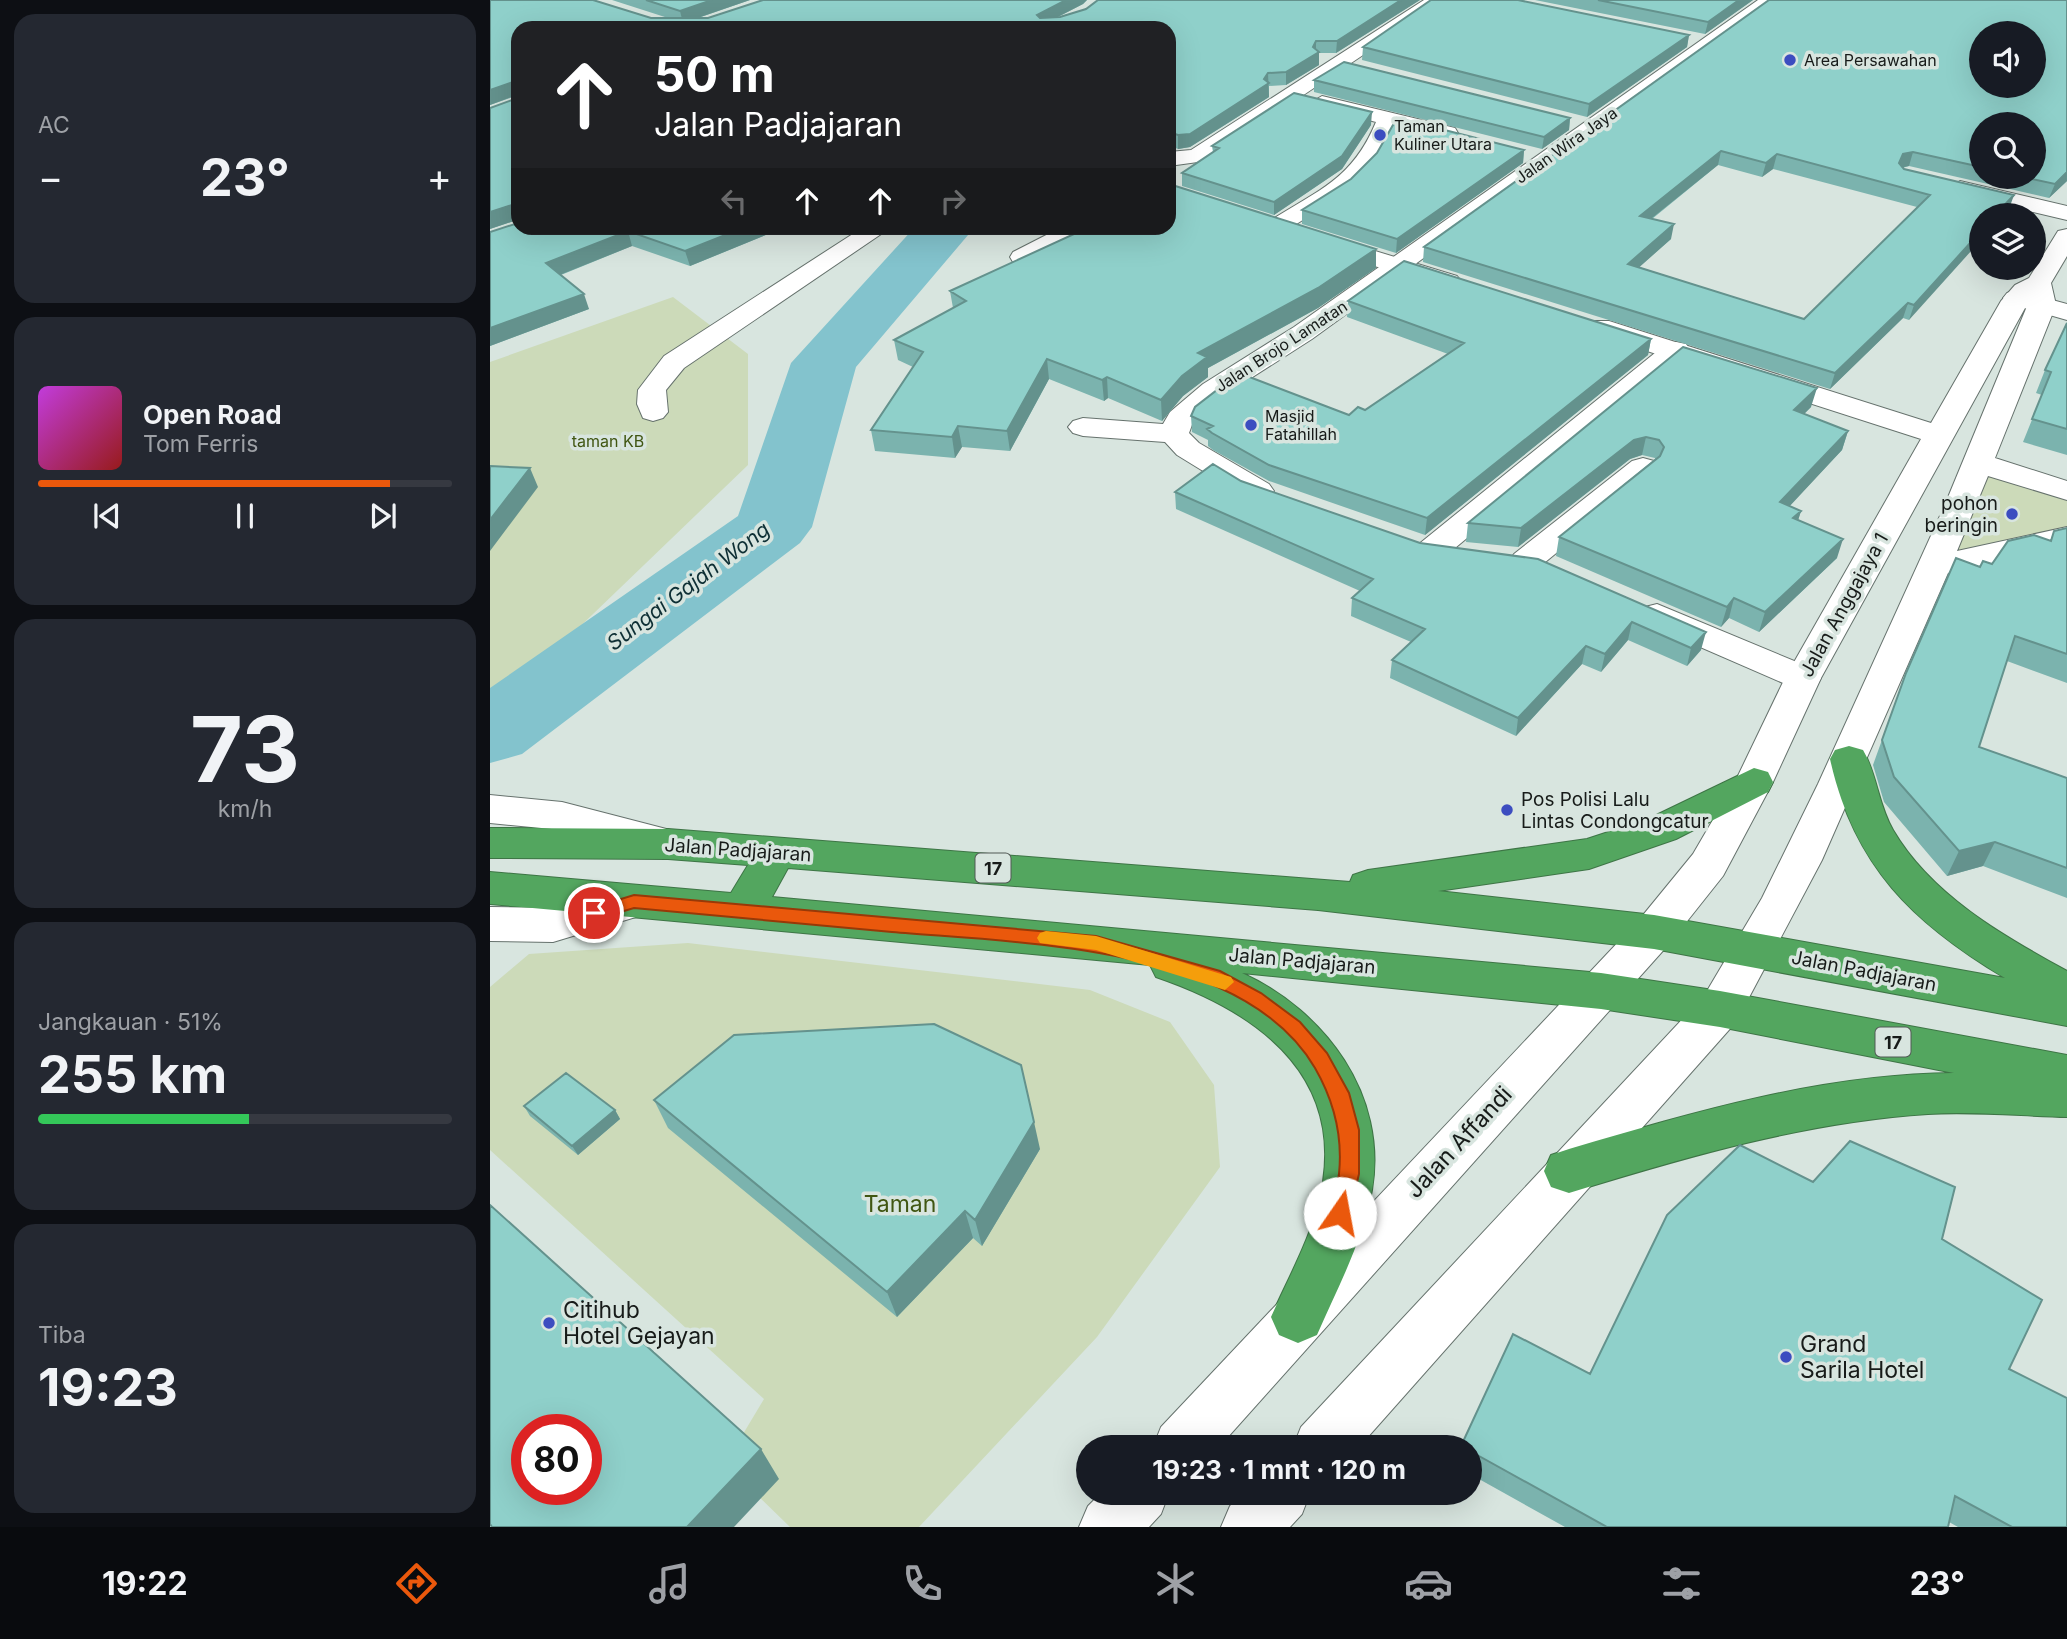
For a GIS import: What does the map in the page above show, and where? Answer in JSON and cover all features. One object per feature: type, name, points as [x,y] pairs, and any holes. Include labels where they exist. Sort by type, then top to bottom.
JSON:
[{"type":"highway","points":[[1849,759],[1860,804],[1873,833],[1896,868],[1925,900],[1961,930],[2067,993]]},
{"type":"highway","points":[[1318,894],[1589,854],[1662,829],[1754,782]]},
{"type":"highway","name":"Jalan Padjajaran","points":[[490,842],[550,831],[668,844],[1318,894],[1654,932],[2067,1008]]},
{"type":"highway","points":[[742,911],[777,852]]},
{"type":"highway","name":"Jalan Padjajaran","points":[[634,902],[1601,991],[1720,1009],[2067,1075]]},
{"type":"highway","points":[[1096,943],[1214,976],[1255,998],[1293,1028],[1326,1069],[1342,1099],[1349,1130],[1349,1174],[1340,1213],[1298,1318]]},
{"type":"highway","points":[[1569,1171],[1732,1122],[1812,1107],[1915,1094],[2067,1097]]},
{"type":"street","points":[[1176,158],[1197,156],[1293,96],[1436,0]]},
{"type":"street","name":"Jalan Wira Jaya","points":[[1398,266],[1591,127],[1696,41],[1770,0]]},
{"type":"street","points":[[1367,18],[1398,23]]},
{"type":"street","points":[[1310,55],[1367,70]]},
{"type":"street","points":[[1262,89],[1468,139]]},
{"type":"street","points":[[1388,118],[1375,150],[1354,177],[1264,223],[1478,290]]},
{"type":"street","points":[[1565,120],[1591,127]]},
{"type":"street","points":[[1176,147],[1203,128]]},
{"type":"street","points":[[1520,153],[1545,159]]},
{"type":"street","points":[[1935,183],[2067,213]]},
{"type":"street","points":[[653,412],[649,400],[653,385],[674,362],[867,235]]},
{"type":"street","points":[[1022,257],[1064,235]]},
{"type":"street","name":"Jalan Anggajaya 1","points":[[1757,951],[1807,854],[1936,566],[2067,236]]},
{"type":"street","name":"Jalan Brojo Lamatan","points":[[1174,434],[1180,418],[1213,390],[1303,333],[1398,266]]},
{"type":"street","name":"Jalan Anggajaya 1","points":[[1654,932],[1708,865],[1754,782],[1803,678],[1938,435],[2041,300]]},
{"type":"street","points":[[1570,318],[1938,435]]},
{"type":"street","points":[[1561,573],[1499,558],[1418,547],[1676,350]]},
{"type":"street","points":[[1083,427],[1174,434],[1188,449],[1253,489],[1291,502]]},
{"type":"street","points":[[1979,463],[2067,491]]},
{"type":"street","points":[[1499,558],[1643,467]]},
{"type":"street","points":[[1936,566],[2067,537]]},
{"type":"street","points":[[1623,600],[1803,678]]},
{"type":"street","points":[[490,809],[550,831]]},
{"type":"street","points":[[491,900],[553,925],[634,902]]},
{"type":"street","name":"Jalan Affandi","points":[[1192,1435],[1654,932]]},
{"type":"street","points":[[1332,1435],[1569,1171],[1720,1009],[1757,951]]},
{"type":"street","points":[[1109,1527],[1129,1505]]},
{"type":"street","points":[[1251,1527],[1270,1505]]},
{"type":"green space","name":"taman KB","points":[[673,297],[748,354],[748,465],[490,713],[490,362]]},
{"type":"green space","name":"pohon beringin","points":[[1979,463],[2067,491],[2067,536],[1936,565]]},
{"type":"green space","name":"Taman","points":[[688,943],[1090,990],[1170,1022],[1214,1085],[1220,1167],[1097,1337],[919,1527],[790,1527],[725,1464],[764,1399],[490,1150],[490,987],[529,954]]},
{"type":"building","points":[[490,0],[593,0],[651,18],[708,18],[763,0],[1066,0],[1037,15],[1040,18],[1060,17],[1086,9],[1098,0],[1401,0],[1337,41],[1316,41],[1313,47],[1319,52],[1286,72],[1268,73],[1264,79],[1269,83],[1190,134],[1176,134],[1176,21],[511,21],[511,83],[490,90]]},
{"type":"building","points":[[646,0],[712,0],[680,11]]},
{"type":"building","points":[[1431,0],[1518,0],[1689,35],[1589,104],[1363,47]]},
{"type":"building","points":[[1598,0],[1739,0],[1708,22]]},
{"type":"building","points":[[1769,0],[2067,0],[2067,172],[2055,184],[2046,182],[2046,112],[1969,112],[1969,164],[1913,152],[1903,154],[1899,163],[1904,169],[1969,184],[1969,189],[1989,189],[2014,195],[2006,203],[1969,203],[1969,244],[1914,305],[1908,303],[1835,373],[1424,247]],"holes":[[[1721,151],[1766,163],[1777,154],[1930,195],[1804,319],[1628,264],[1674,224],[1640,216]]]},
{"type":"building","points":[[1344,62],[1570,118],[1544,137],[1314,80]]},
{"type":"building","points":[[1294,93],[1372,112],[1342,156],[1274,202],[1182,173],[1219,148],[1212,146]]},
{"type":"building","points":[[511,100],[511,205],[490,212],[490,108]]},
{"type":"building","points":[[1397,118],[1524,150],[1397,239],[1302,210],[1351,179],[1377,153]]},
{"type":"building","points":[[1176,186],[1376,249],[1318,288],[1198,353],[1207,357],[1182,376],[1161,400],[1107,377],[1102,380],[1047,359],[1007,431],[958,426],[952,437],[871,430],[923,352],[894,340],[966,301],[950,291],[1072,235],[1176,235]]},
{"type":"building","points":[[511,225],[511,235],[618,235],[546,263],[584,294],[490,328],[490,232]]},
{"type":"building","points":[[639,235],[725,235],[685,251]]},
{"type":"building","points":[[1404,261],[1651,339],[1427,518],[1269,465],[1207,429],[1213,426],[1191,416],[1195,407],[1239,373],[1349,415],[1358,407],[1365,410],[1464,343],[1348,301]]},
{"type":"building","points":[[2067,323],[2067,429],[2032,419],[2051,372],[2045,370]]},
{"type":"building","points":[[1683,347],[1817,388],[1794,410],[1848,431],[1780,502],[1801,511],[1793,518],[1843,539],[1765,612],[1734,598],[1727,607],[1559,537],[1660,456],[1664,447],[1659,440],[1646,437],[1634,440],[1521,528],[1468,523]]},
{"type":"building","points":[[1213,464],[1241,481],[1420,543],[1538,559],[1706,632],[1691,648],[1632,622],[1605,654],[1586,646],[1518,718],[1392,660],[1425,629],[1352,598],[1373,579],[1175,492]]},
{"type":"building","points":[[490,466],[530,468],[490,520]]},
{"type":"building","points":[[2067,528],[2067,654],[2015,636],[1979,747],[2067,778],[2067,868],[1995,842],[1959,851],[1894,777],[1882,740],[1906,673],[1956,558],[1980,567],[1983,561],[1992,564],[2008,541],[2034,535],[2051,541],[2054,531]]},
{"type":"building","points":[[934,1024],[1021,1065],[1034,1122],[975,1220],[965,1211],[887,1292],[654,1100],[734,1035]]},
{"type":"building","points":[[566,1073],[615,1110],[572,1146],[524,1106]]},
{"type":"building","points":[[1850,1141],[1955,1187],[1942,1239],[2042,1300],[2009,1369],[2067,1398],[2067,1527],[2012,1527],[1955,1496],[1948,1527],[1607,1527],[1482,1458],[1482,1435],[1466,1435],[1513,1334],[1590,1374],[1667,1215],[1740,1145],[1813,1182]]},
{"type":"building","name":"Citihub Hotel Gejayan","points":[[490,1205],[761,1449],[687,1527],[492,1527]]},
{"type":"waterway","name":"Sungai Gajah Wong","points":[[490,732],[773,527],[824,363],[939,235]]},
{"type":"slow traffic","points":[[1046,938],[1096,943],[1214,976],[1225,982]]},
{"type":"place","name":"Area Persawahan","points":[[1790,60]]},
{"type":"place","name":"Taman Kuliner Utara","points":[[1380,135]]},
{"type":"place","name":"Masjid Fatahillah","points":[[1251,425]]},
{"type":"place","name":"pohon beringin","points":[[2012,514]]},
{"type":"place","name":"Pos Polisi Lalu Lintas Condongcatur","points":[[1507,810]]},
{"type":"place","name":"Citihub Hotel Gejayan","points":[[549,1323]]},
{"type":"place","name":"Grand Sarila Hotel","points":[[1786,1357]]},
{"type":"route","points":[[594,913],[634,902],[1096,943],[1214,976],[1255,998],[1293,1028],[1320,1059],[1342,1099],[1349,1130],[1349,1174],[1340,1213]]}]
